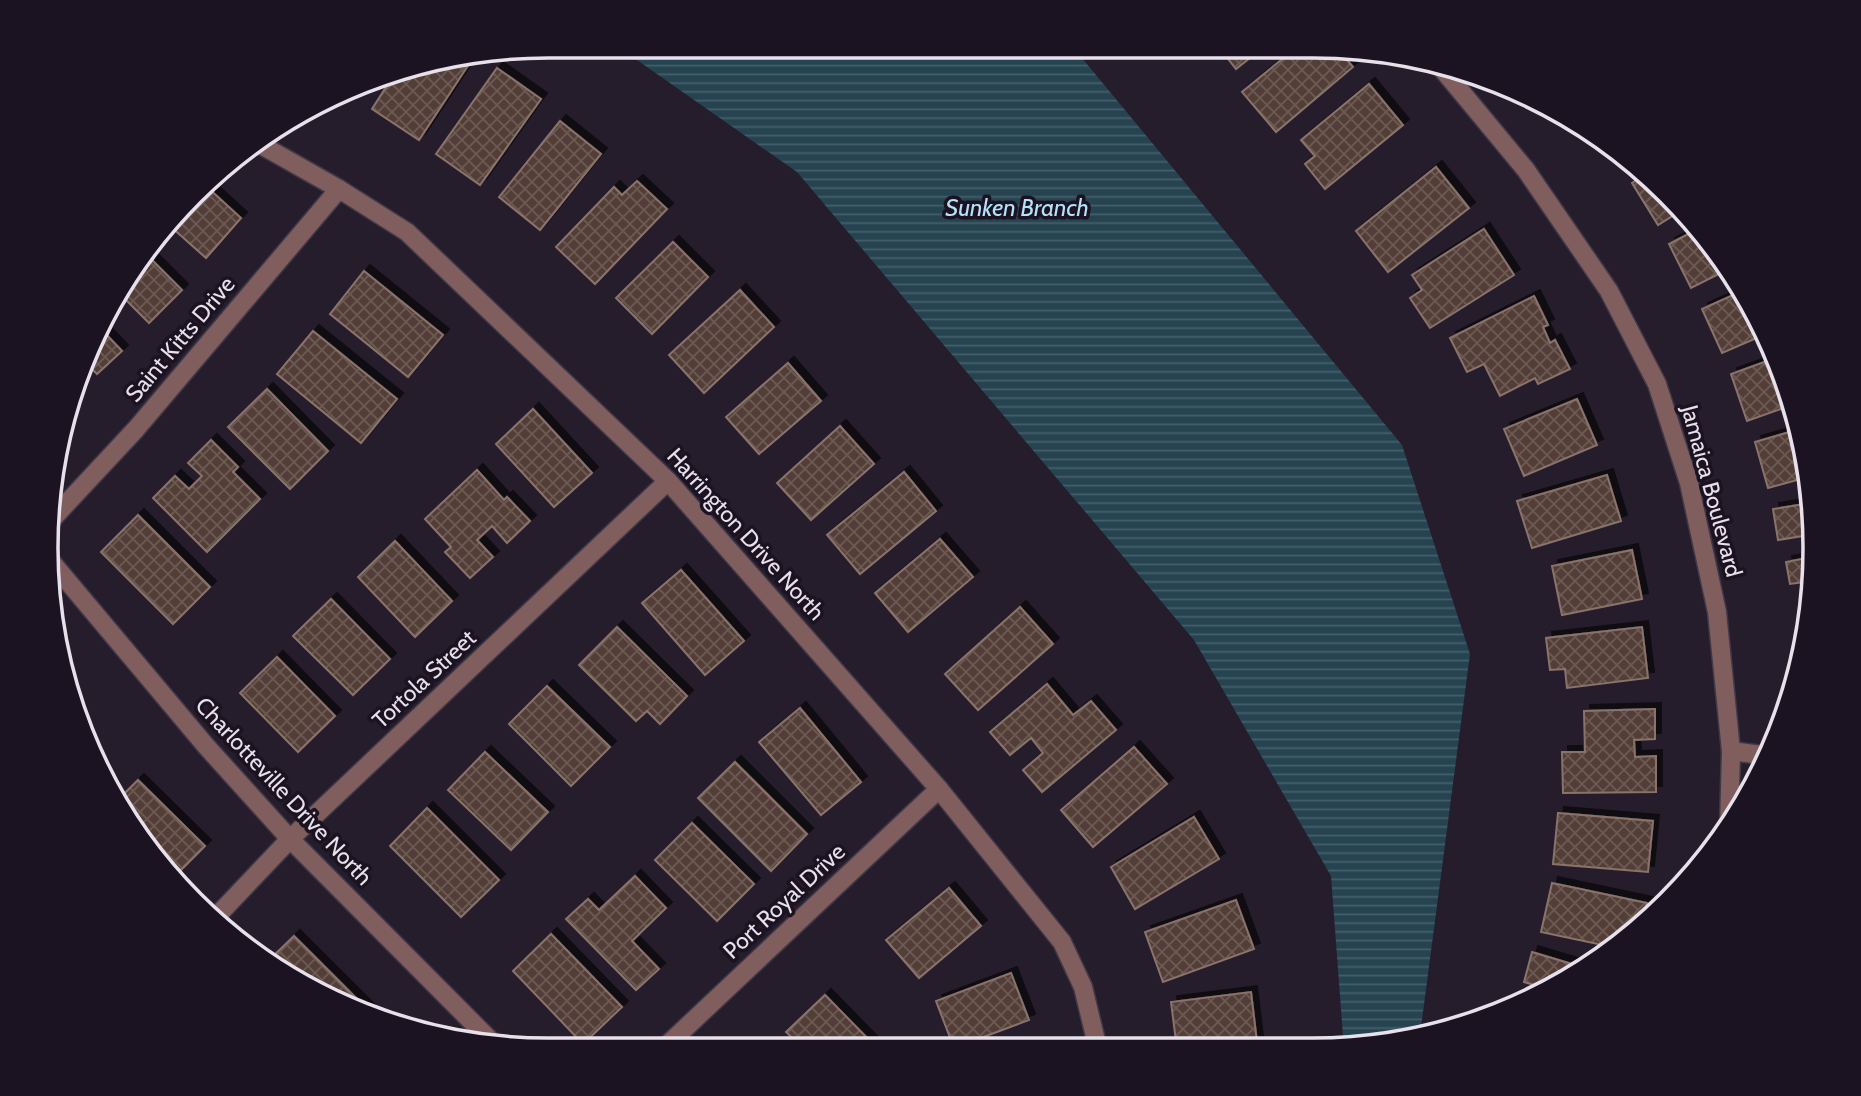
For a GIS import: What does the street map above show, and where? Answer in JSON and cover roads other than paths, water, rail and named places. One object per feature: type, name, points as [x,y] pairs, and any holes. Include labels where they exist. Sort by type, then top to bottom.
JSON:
[{"type":"street","name":"Jamaica Boulevard","points":[[1449,77],[1534,181],[1609,291],[1657,384],[1689,483],[1717,612],[1731,751],[1730,806]]},
{"type":"street","name":"Harrington Drive North","points":[[266,148],[407,232],[668,481],[939,789],[1062,942],[1083,987],[1095,1038]]},
{"type":"street","name":"Saint Kitts Drive","points":[[59,511],[136,429],[339,189]]},
{"type":"street","name":"Tortola Street","points":[[220,912],[290,839],[668,481]]},
{"type":"street","name":"Charlotteville Drive North","points":[[59,571],[206,746],[290,839],[484,1034]]},
{"type":"street","points":[[1731,751],[1758,755]]},
{"type":"street","name":"Port Royal Drive","points":[[675,1038],[939,789]]},
{"type":"water","name":"Sunken Branch","points":[[634,58],[1082,58],[1402,445],[1470,654],[1421,1026],[1343,1037],[1331,876],[1194,640],[797,172]]}]
